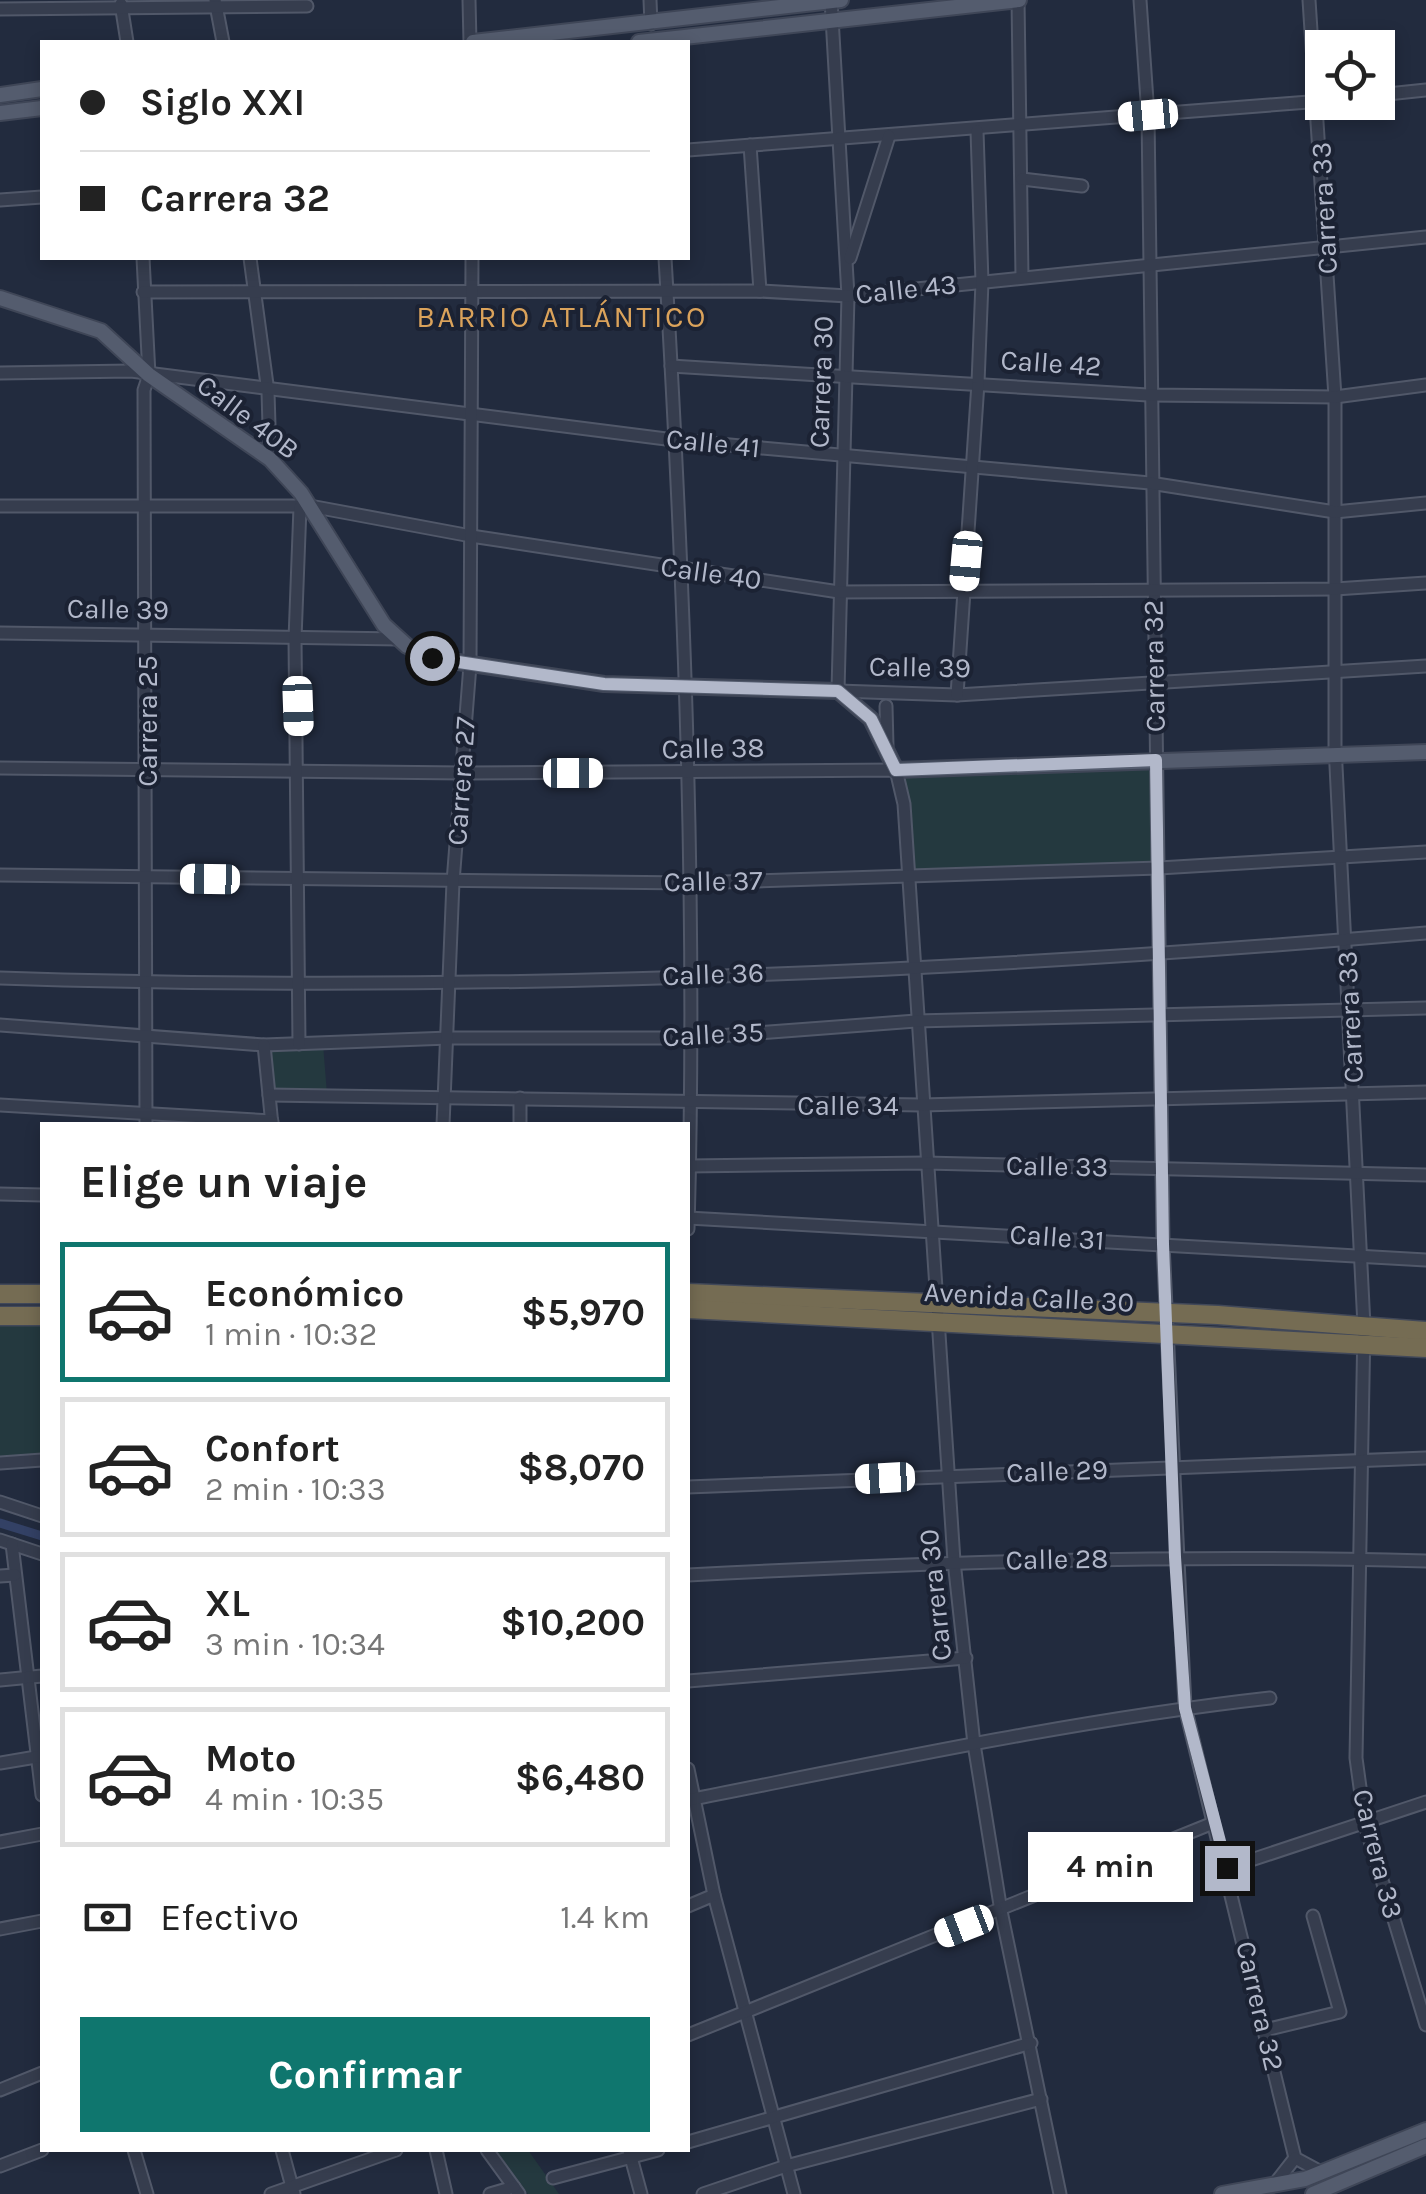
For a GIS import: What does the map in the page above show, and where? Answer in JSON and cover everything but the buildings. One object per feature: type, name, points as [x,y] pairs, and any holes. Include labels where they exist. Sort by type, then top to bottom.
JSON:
[{"type":"highway","name":"Avenida Calle 30","points":[[690,1293],[1364,1335],[1426,1331]]},
{"type":"highway","points":[[0,1294],[40,1294]]},
{"type":"highway","name":"Avenida Calle 30","points":[[690,1309],[936,1311]]},
{"type":"highway","points":[[0,1316],[40,1316]]},
{"type":"highway","name":"Avenida Calle 30","points":[[1364,1335],[1426,1348]]},
{"type":"main road","points":[[492,40],[841,0]]},
{"type":"main road","points":[[664,40],[1018,0]]},
{"type":"main road","points":[[0,95],[40,89]]},
{"type":"main road","points":[[0,113],[40,108]]},
{"type":"main road","points":[[0,298],[101,331],[149,375]]},
{"type":"main road","name":"Calle 40B","points":[[149,375],[270,459],[373,610],[398,639]]},
{"type":"main road","name":"Calle 39","points":[[398,639],[432,658],[604,684],[838,691]]},
{"type":"main road","name":"Carrera 30","points":[[838,691],[861,707],[887,746],[896,770]]},
{"type":"main road","name":"Calle 38","points":[[896,770],[1426,752]]},
{"type":"main road","points":[[1222,2194],[1301,2180],[1426,2130]]},
{"type":"main road","points":[[1322,2192],[1426,2146]]},
{"type":"street","points":[[469,0],[472,40]]},
{"type":"street","points":[[650,0],[651,24]]},
{"type":"street","name":"Carrera 30","points":[[831,0],[843,140],[848,296],[838,691]]},
{"type":"street","points":[[1018,0],[1022,277]]},
{"type":"street","name":"Carrera 32","points":[[1140,0],[1148,115],[1148,395],[1163,1244],[1170,1466],[1185,1708],[1295,2158]]},
{"type":"street","name":"Carrera 33","points":[[1309,0],[1313,30]]},
{"type":"street","points":[[121,4],[127,40]]},
{"type":"street","points":[[0,9],[121,4],[307,6]]},
{"type":"street","points":[[216,4],[223,40]]},
{"type":"street","points":[[1395,93],[1426,90]]},
{"type":"street","points":[[690,150],[1022,128],[1305,103]]},
{"type":"street","name":"Carrera 33","points":[[1322,120],[1334,397],[1336,756],[1364,1335],[1356,1758],[1365,1824],[1426,2025]]},
{"type":"street","points":[[957,694],[974,467],[982,282],[977,130]]},
{"type":"street","points":[[847,267],[889,136]]},
{"type":"street","points":[[750,145],[760,291]]},
{"type":"street","points":[[1022,179],[1082,186]]},
{"type":"street","points":[[0,200],[40,197]]},
{"type":"street","name":"Calle 43","points":[[143,292],[760,291],[848,296],[1426,237]]},
{"type":"street","name":"Carrera 25","points":[[143,260],[149,375],[144,390],[146,1119]]},
{"type":"street","points":[[250,260],[268,392],[270,459]]},
{"type":"street","name":"Carrera 27","points":[[443,1122],[454,882],[470,665],[472,260]]},
{"type":"street","points":[[665,260],[684,569],[692,975],[689,1122]]},
{"type":"street","name":"Calle 42","points":[[672,366],[1148,395],[1334,397],[1426,385]]},
{"type":"street","name":"Calle 41","points":[[0,374],[149,375],[674,440],[1150,483],[1335,512],[1426,504]]},
{"type":"street","name":"Calle 40","points":[[0,506],[305,506],[471,536],[839,592],[1335,589],[1426,582]]},
{"type":"street","points":[[299,1044],[300,773],[295,638],[305,506]]},
{"type":"street","name":"Calle 39","points":[[0,633],[398,639]]},
{"type":"street","name":"Calle 39","points":[[838,691],[957,694],[1426,666]]},
{"type":"street","name":"Carrera 30","points":[[886,706],[887,746]]},
{"type":"street","name":"Calle 38","points":[[0,768],[463,774],[896,770]]},
{"type":"street","name":"Carrera 30","points":[[896,770],[904,804],[954,1561],[974,1744],[1001,1912],[1060,2194]]},
{"type":"street","name":"Calle 37","points":[[0,874],[690,883],[1159,868],[1426,852]]},
{"type":"street","name":"Calle 36","points":[[0,978],[299,983],[692,975],[1160,953],[1426,934]]},
{"type":"street","name":"Calle 35","points":[[0,1025],[264,1046],[449,1038],[691,1038],[916,1021],[1426,1008]]},
{"type":"street","points":[[264,1046],[272,1122]]},
{"type":"street","name":"Calle 34","points":[[269,1094],[922,1105],[1354,1097],[1426,1092]]},
{"type":"street","points":[[520,1098],[520,1122]]},
{"type":"street","points":[[0,1105],[146,1119],[240,1122]]},
{"type":"street","name":"Calle 33","points":[[690,1166],[926,1163],[1426,1175]]},
{"type":"street","points":[[0,1194],[40,1195]]},
{"type":"street","name":"Calle 31","points":[[690,1218],[1426,1260]]},
{"type":"street","name":"Calle 29","points":[[690,1487],[1426,1458]]},
{"type":"street","points":[[0,1463],[40,1460]]},
{"type":"street","points":[[0,1502],[40,1515]]},
{"type":"street","points":[[6,1542],[40,1553]]},
{"type":"street","points":[[0,1763],[40,1756],[15,1575],[6,1542]]},
{"type":"street","name":"Calle 28","points":[[690,1575],[954,1561],[1175,1557],[1426,1561]]},
{"type":"street","points":[[0,1576],[15,1575]]},
{"type":"street","points":[[690,1682],[966,1658]]},
{"type":"street","points":[[0,1680],[40,1676]]},
{"type":"street","points":[[690,1799],[974,1744],[1185,1708],[1270,1698]]},
{"type":"street","points":[[1227,1868],[1426,1802]]},
{"type":"street","points":[[690,1803],[794,2194]]},
{"type":"street","points":[[690,2034],[1001,1912],[1213,1823]]},
{"type":"street","points":[[0,1842],[40,1834]]},
{"type":"street","points":[[690,1905],[714,1896]]},
{"type":"street","points":[[1266,2030],[1340,2012],[1313,1916]]},
{"type":"street","points":[[0,1929],[40,1921]]},
{"type":"street","points":[[690,2141],[1031,2044]]},
{"type":"street","points":[[0,2090],[40,2074]]},
{"type":"street","points":[[703,2194],[786,2166],[1041,2099]]},
{"type":"street","points":[[0,2166],[40,2151]]},
{"type":"street","points":[[135,2152],[147,2194]]},
{"type":"street","points":[[283,2152],[293,2190]]},
{"type":"street","points":[[271,2194],[293,2190],[391,2152]]},
{"type":"street","points":[[436,2152],[446,2194]]},
{"type":"street","points":[[489,2152],[516,2190],[490,2194]]},
{"type":"street","points":[[553,2178],[630,2154],[641,2194]]},
{"type":"street","points":[[1273,2186],[1295,2158],[1323,2173]]},
{"type":"green space","points":[[1156,761],[1159,868],[906,876],[896,770]]},
{"type":"green space","points":[[323,1044],[327,1094],[269,1095],[264,1045]]},
{"type":"green space","points":[[0,1326],[40,1326],[40,1454],[0,1456]]},
{"type":"green space","points":[[497,2152],[529,2152],[559,2194],[528,2194]]},
{"type":"waterway","points":[[0,1523],[40,1535]]},
{"type":"district","name":"BARRIO ATLÁNTICO","points":[[562,317]]},
{"type":"route","points":[[432,658],[604,684],[838,691],[871,719],[896,770],[1156,760],[1163,1244],[1175,1557],[1185,1708],[1227,1868]]}]
